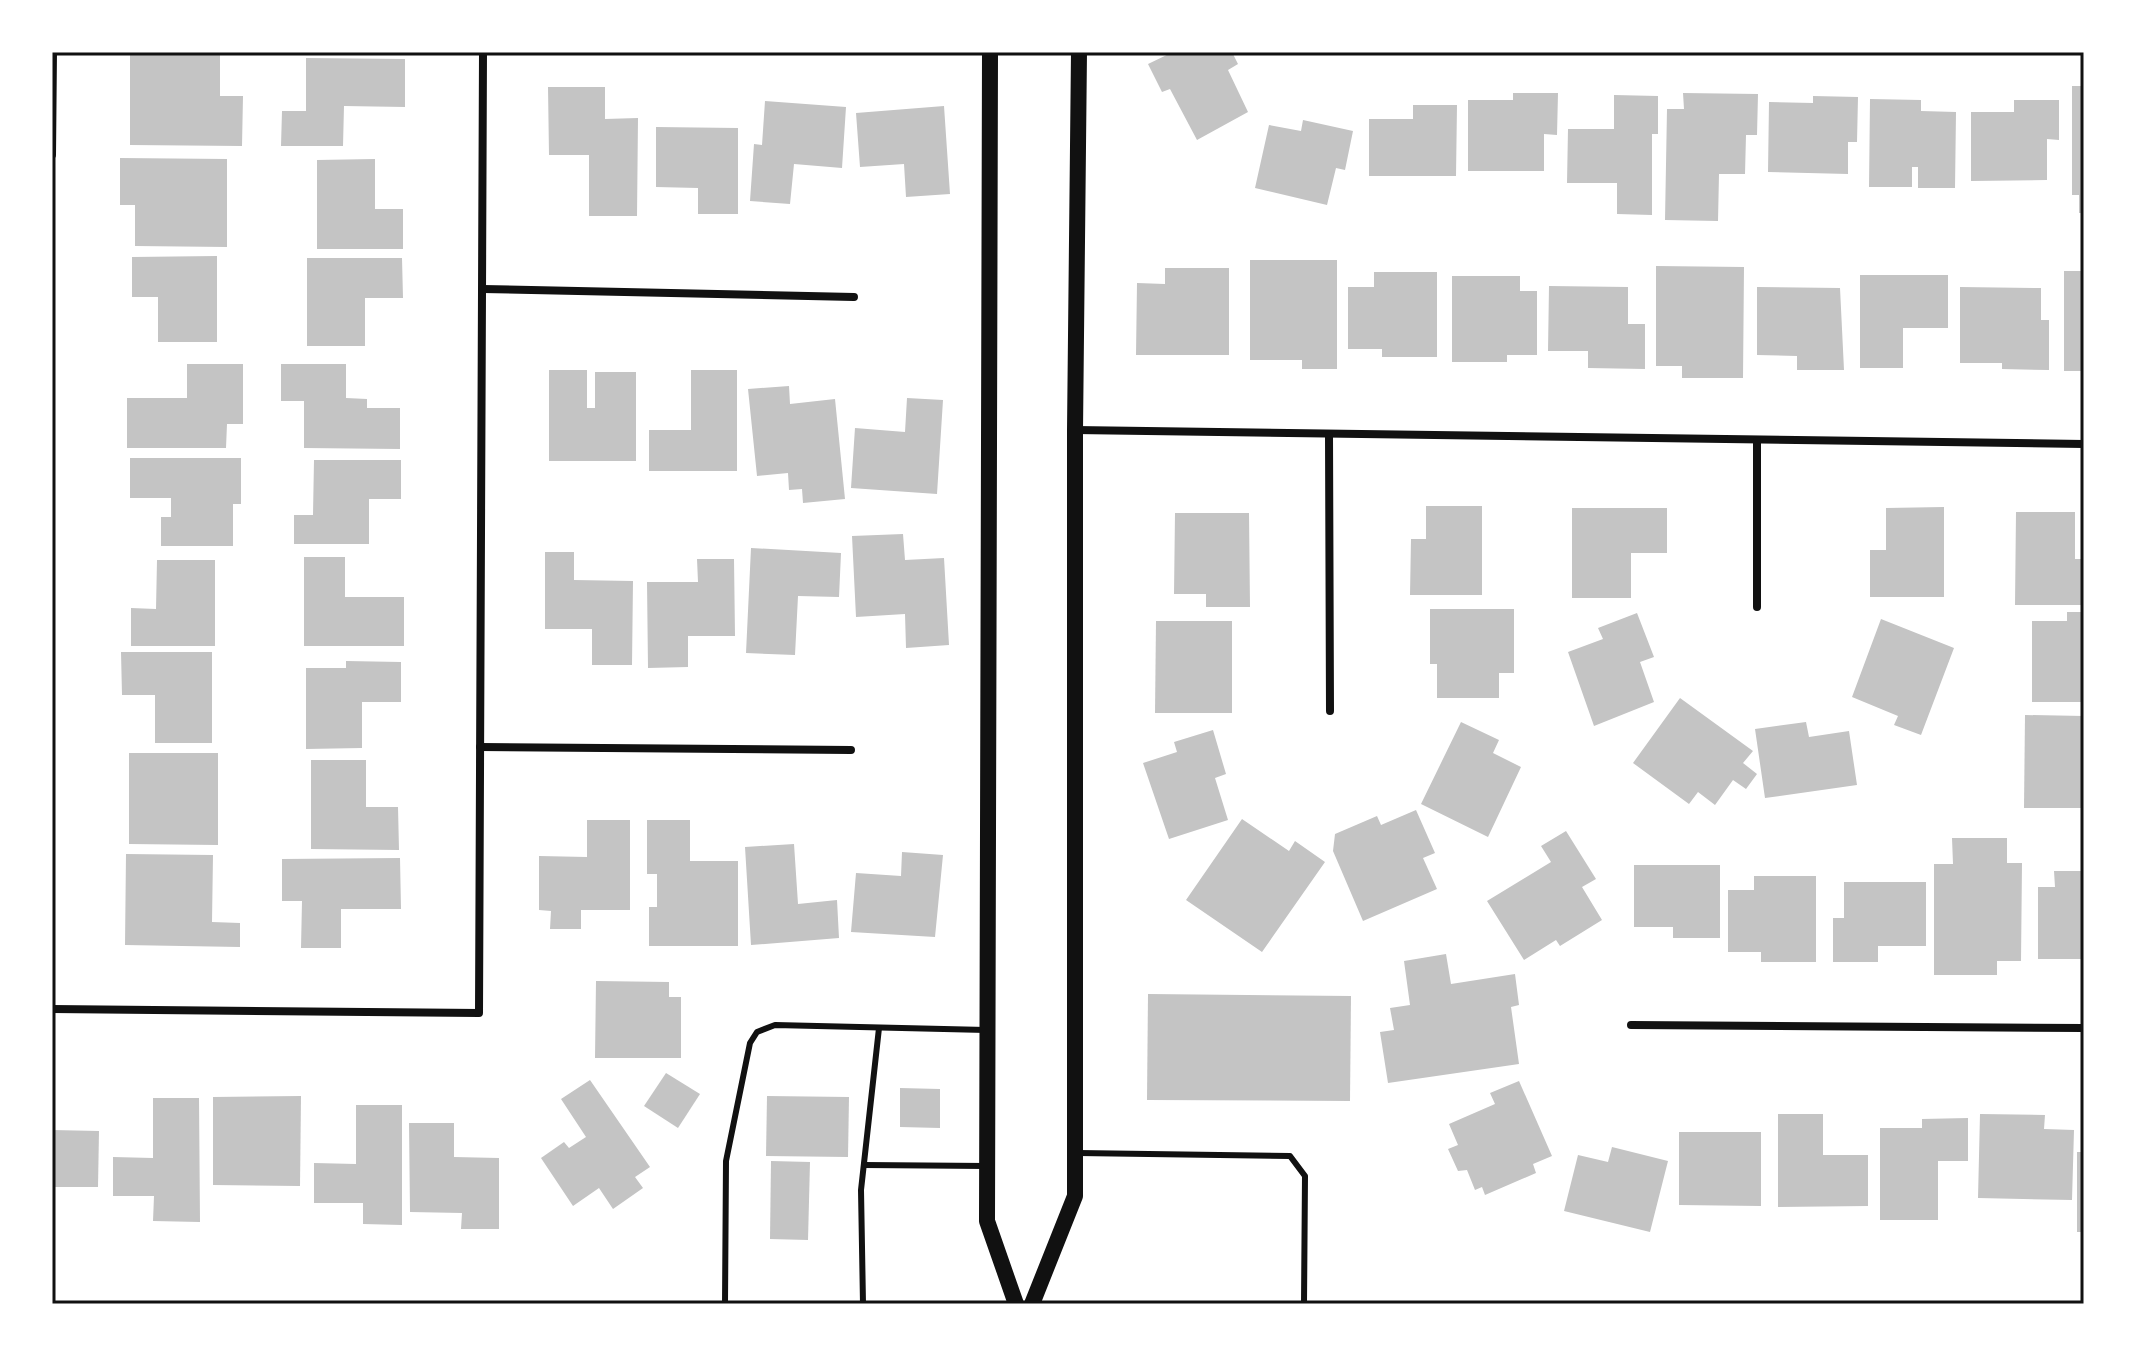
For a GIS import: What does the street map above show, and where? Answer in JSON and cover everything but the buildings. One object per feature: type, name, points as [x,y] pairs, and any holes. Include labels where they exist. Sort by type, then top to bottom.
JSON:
[{"type":"main road","points":[[990,52],[987,1221],[1016,1304]]},
{"type":"main road","points":[[1032,1304],[1075,1196],[1075,430],[1079,52]]},
{"type":"street","points":[[52,155],[53,52]]},
{"type":"street","points":[[52,1009],[479,1013],[483,52]]},
{"type":"street","points":[[483,289],[854,297]]},
{"type":"street","points":[[1075,430],[2084,444]]},
{"type":"street","points":[[1329,435],[1330,711]]},
{"type":"street","points":[[1757,441],[1757,607]]},
{"type":"street","points":[[480,747],[851,750]]},
{"type":"street","points":[[1631,1025],[2084,1028]]},
{"type":"lane","points":[[725,1304],[726,1161],[750,1043],[757,1032],[775,1025],[986,1030]]},
{"type":"lane","points":[[863,1304],[861,1190],[879,1028]]},
{"type":"lane","points":[[1074,1153],[1290,1156],[1305,1176],[1304,1304]]},
{"type":"lane","points":[[864,1165],[986,1166]]}]
